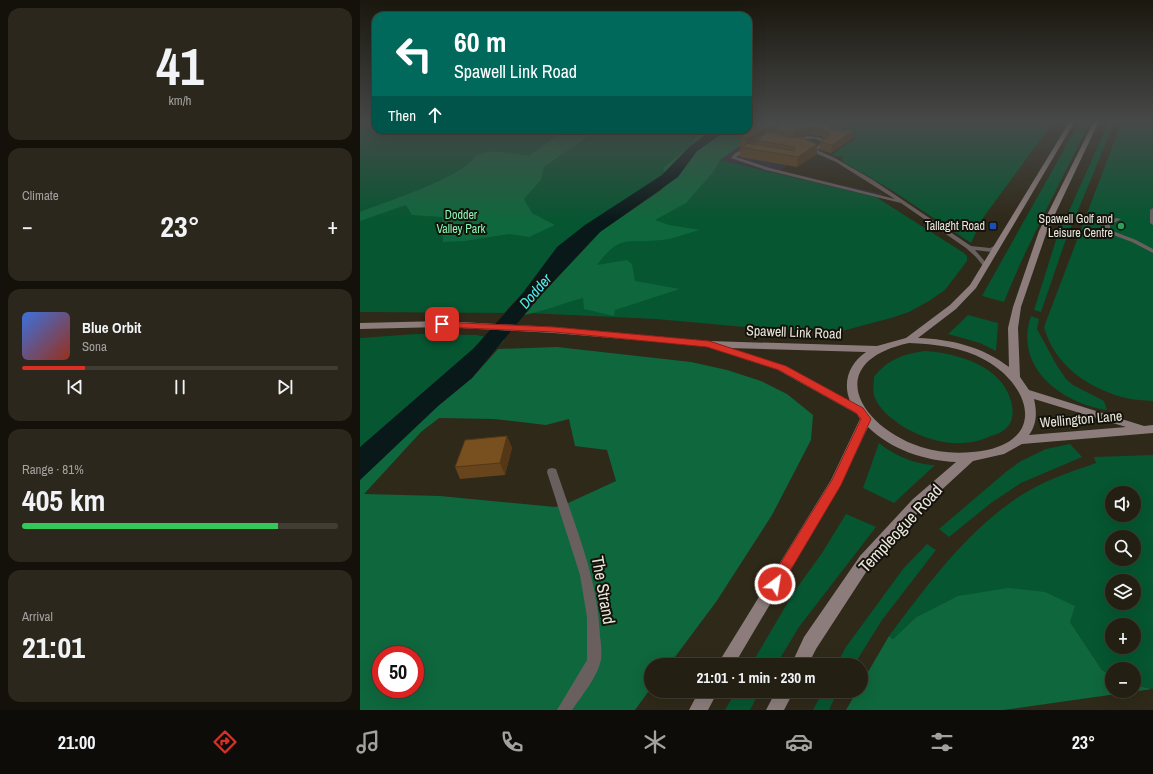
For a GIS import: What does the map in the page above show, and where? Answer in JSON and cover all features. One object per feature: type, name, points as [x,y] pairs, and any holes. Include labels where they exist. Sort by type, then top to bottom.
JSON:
[{"type":"main road","points":[[909,340],[953,307],[973,286],[1053,154]]},
{"type":"main road","points":[[1015,377],[1013,328],[1017,307],[1043,231],[1081,154]]},
{"type":"main road","name":"Spawell Link Road","points":[[360,326],[442,324],[554,330],[709,344],[879,348]]},
{"type":"main road","points":[[729,658],[836,482],[863,415],[853,395],[852,380],[857,367],[866,356],[879,348],[909,340],[934,341],[956,345],[978,353],[998,364],[1015,377],[1026,393],[1031,413],[1029,426],[1019,440]]},
{"type":"main road","name":"Spawell Link Road","points":[[709,344],[782,368],[863,415],[885,435],[911,448],[940,456],[970,457],[998,452],[1019,440]]},
{"type":"main road","name":"Wellington Lane","points":[[1026,393],[1149,429]]},
{"type":"main road","name":"Wellington Lane","points":[[1019,440],[1149,429]]},
{"type":"main road","name":"Templeogue Road","points":[[802,658],[810,643],[865,561],[918,503],[970,457]]},
{"type":"main road","points":[[698,710],[705,698]]},
{"type":"main road","points":[[775,710],[781,698]]},
{"type":"lane","points":[[737,154],[733,157],[739,161],[905,204]]},
{"type":"lane","points":[[824,154],[837,160],[968,247],[986,266]]},
{"type":"lane","points":[[837,160],[842,156]]},
{"type":"lane","points":[[1153,210],[1153,223]]},
{"type":"lane","points":[[1118,219],[1107,224],[1107,231],[1134,241],[1153,251]]},
{"type":"lane","points":[[968,247],[991,250],[998,246]]},
{"type":"lane","name":"The Strand","points":[[552,472],[586,573],[595,620],[594,661],[564,710]]},
{"type":"shaded area","points":[[728,154],[816,154],[797,167],[788,165],[780,171],[883,194],[878,198],[720,160]]},
{"type":"green space","name":"Dodder Valley Park","points":[[360,154],[684,154],[662,175],[639,192],[522,294],[504,313],[360,312]]},
{"type":"green space","points":[[516,154],[529,156],[532,154],[562,154],[544,167],[541,180],[524,199],[532,213],[555,225],[529,237],[509,234],[465,241],[443,242],[442,217],[412,215],[406,205],[360,221],[360,212],[441,180],[457,172],[469,163],[476,155]]},
{"type":"green space","points":[[680,154],[684,154],[665,172],[663,168]]},
{"type":"green space","points":[[694,154],[728,154],[720,160],[714,171],[686,203],[655,220],[669,225],[700,230],[666,239],[632,241],[619,244],[612,248],[597,265],[627,260],[632,264],[635,281],[680,289],[615,310],[614,316],[584,309],[583,298],[524,315],[600,232],[661,190]]},
{"type":"green space","points":[[833,154],[1030,154],[983,218],[971,243],[893,191],[842,161],[841,159],[844,157],[833,156]]},
{"type":"green space","points":[[1061,154],[1074,154],[1035,233],[1004,302],[982,296]]},
{"type":"green space","points":[[1094,154],[1101,154],[1065,242],[1041,312],[1034,310],[1056,240]]},
{"type":"green space","name":"Spawell Golf and Leisure Centre","points":[[1109,154],[1153,154],[1153,401],[1126,398],[1112,394],[1086,382],[1065,364],[1056,353],[1049,341],[1044,327]]},
{"type":"green space","points":[[720,160],[876,197],[964,253],[967,256],[967,261],[945,290],[929,301],[909,312],[842,331],[768,329],[656,319],[528,313]]},
{"type":"green space","points":[[968,315],[998,323],[996,351],[980,343],[948,334]]},
{"type":"green space","points":[[1031,316],[1039,319],[1037,329],[1066,379],[1073,385],[1104,401],[1107,410],[1074,400],[1058,391],[1045,380],[1035,367],[1029,351],[1027,334]]},
{"type":"green space","points":[[416,334],[476,335],[505,340],[360,480],[360,338]]},
{"type":"green space","points":[[557,347],[691,362],[727,370],[761,381],[787,394],[813,415],[811,440],[772,515],[716,602],[674,658],[644,658],[644,698],[635,710],[360,710],[360,480],[438,406],[472,378],[498,349]],"holes":[[[439,418],[494,419],[546,425],[569,419],[575,446],[607,450],[616,481],[566,504],[555,507],[440,496],[364,494],[421,432]]]},
{"type":"green space","points":[[925,351],[938,352],[964,358],[988,370],[998,379],[1006,389],[1012,404],[1013,410],[1011,422],[1007,427],[999,433],[968,443],[945,442],[934,440],[912,432],[887,414],[874,396],[874,377],[885,366],[897,358]]},
{"type":"green space","points":[[879,443],[891,452],[913,461],[928,465],[935,465],[894,503],[863,488]]},
{"type":"green space","points":[[1070,444],[1082,457],[1021,483],[991,503],[949,537],[939,529],[1007,471],[1021,461],[1046,449]]},
{"type":"green space","points":[[1153,455],[1153,689],[1141,686],[1141,662],[1105,662],[1105,672],[1102,670],[1070,622],[915,618],[893,639],[889,636],[948,560],[1000,510],[1038,486],[1057,477],[1096,463],[1094,457]]},
{"type":"green space","points":[[846,514],[876,527],[799,627],[780,658],[755,658],[794,592],[822,553]]},
{"type":"green space","points":[[927,544],[936,550],[882,620],[858,658],[840,658],[846,647],[903,569]]},
{"type":"green space","points":[[1008,588],[1045,592],[1075,606],[1070,622],[1102,670],[1105,672],[1105,696],[1003,710],[846,710],[853,698],[868,698],[868,672],[889,636],[893,639],[915,618],[958,596]]},
{"type":"green space","points":[[1141,687],[1152,689],[1141,691]]},
{"type":"green space","points":[[732,698],[756,698],[750,710],[725,710]]},
{"type":"green space","points":[[819,698],[835,698],[829,710],[813,710]]},
{"type":"water","name":"Dodder","points":[[682,154],[695,154],[678,177],[600,232],[540,296],[472,378],[438,406],[360,480],[360,447],[474,348],[522,294],[557,247],[585,225],[662,175]]},
{"type":"building","points":[[781,154],[802,154],[798,157]]},
{"type":"building","points":[[507,436],[500,463],[455,467],[465,440]]},
{"type":"place","name":"Tallaght Road","points":[[993,226]]},
{"type":"place","name":"Spawell Golf and Leisure Centre","points":[[1121,226]]},
{"type":"route","points":[[442,324],[554,330],[646,337],[709,344],[782,368],[860,411],[866,419],[836,482],[775,584]]}]
